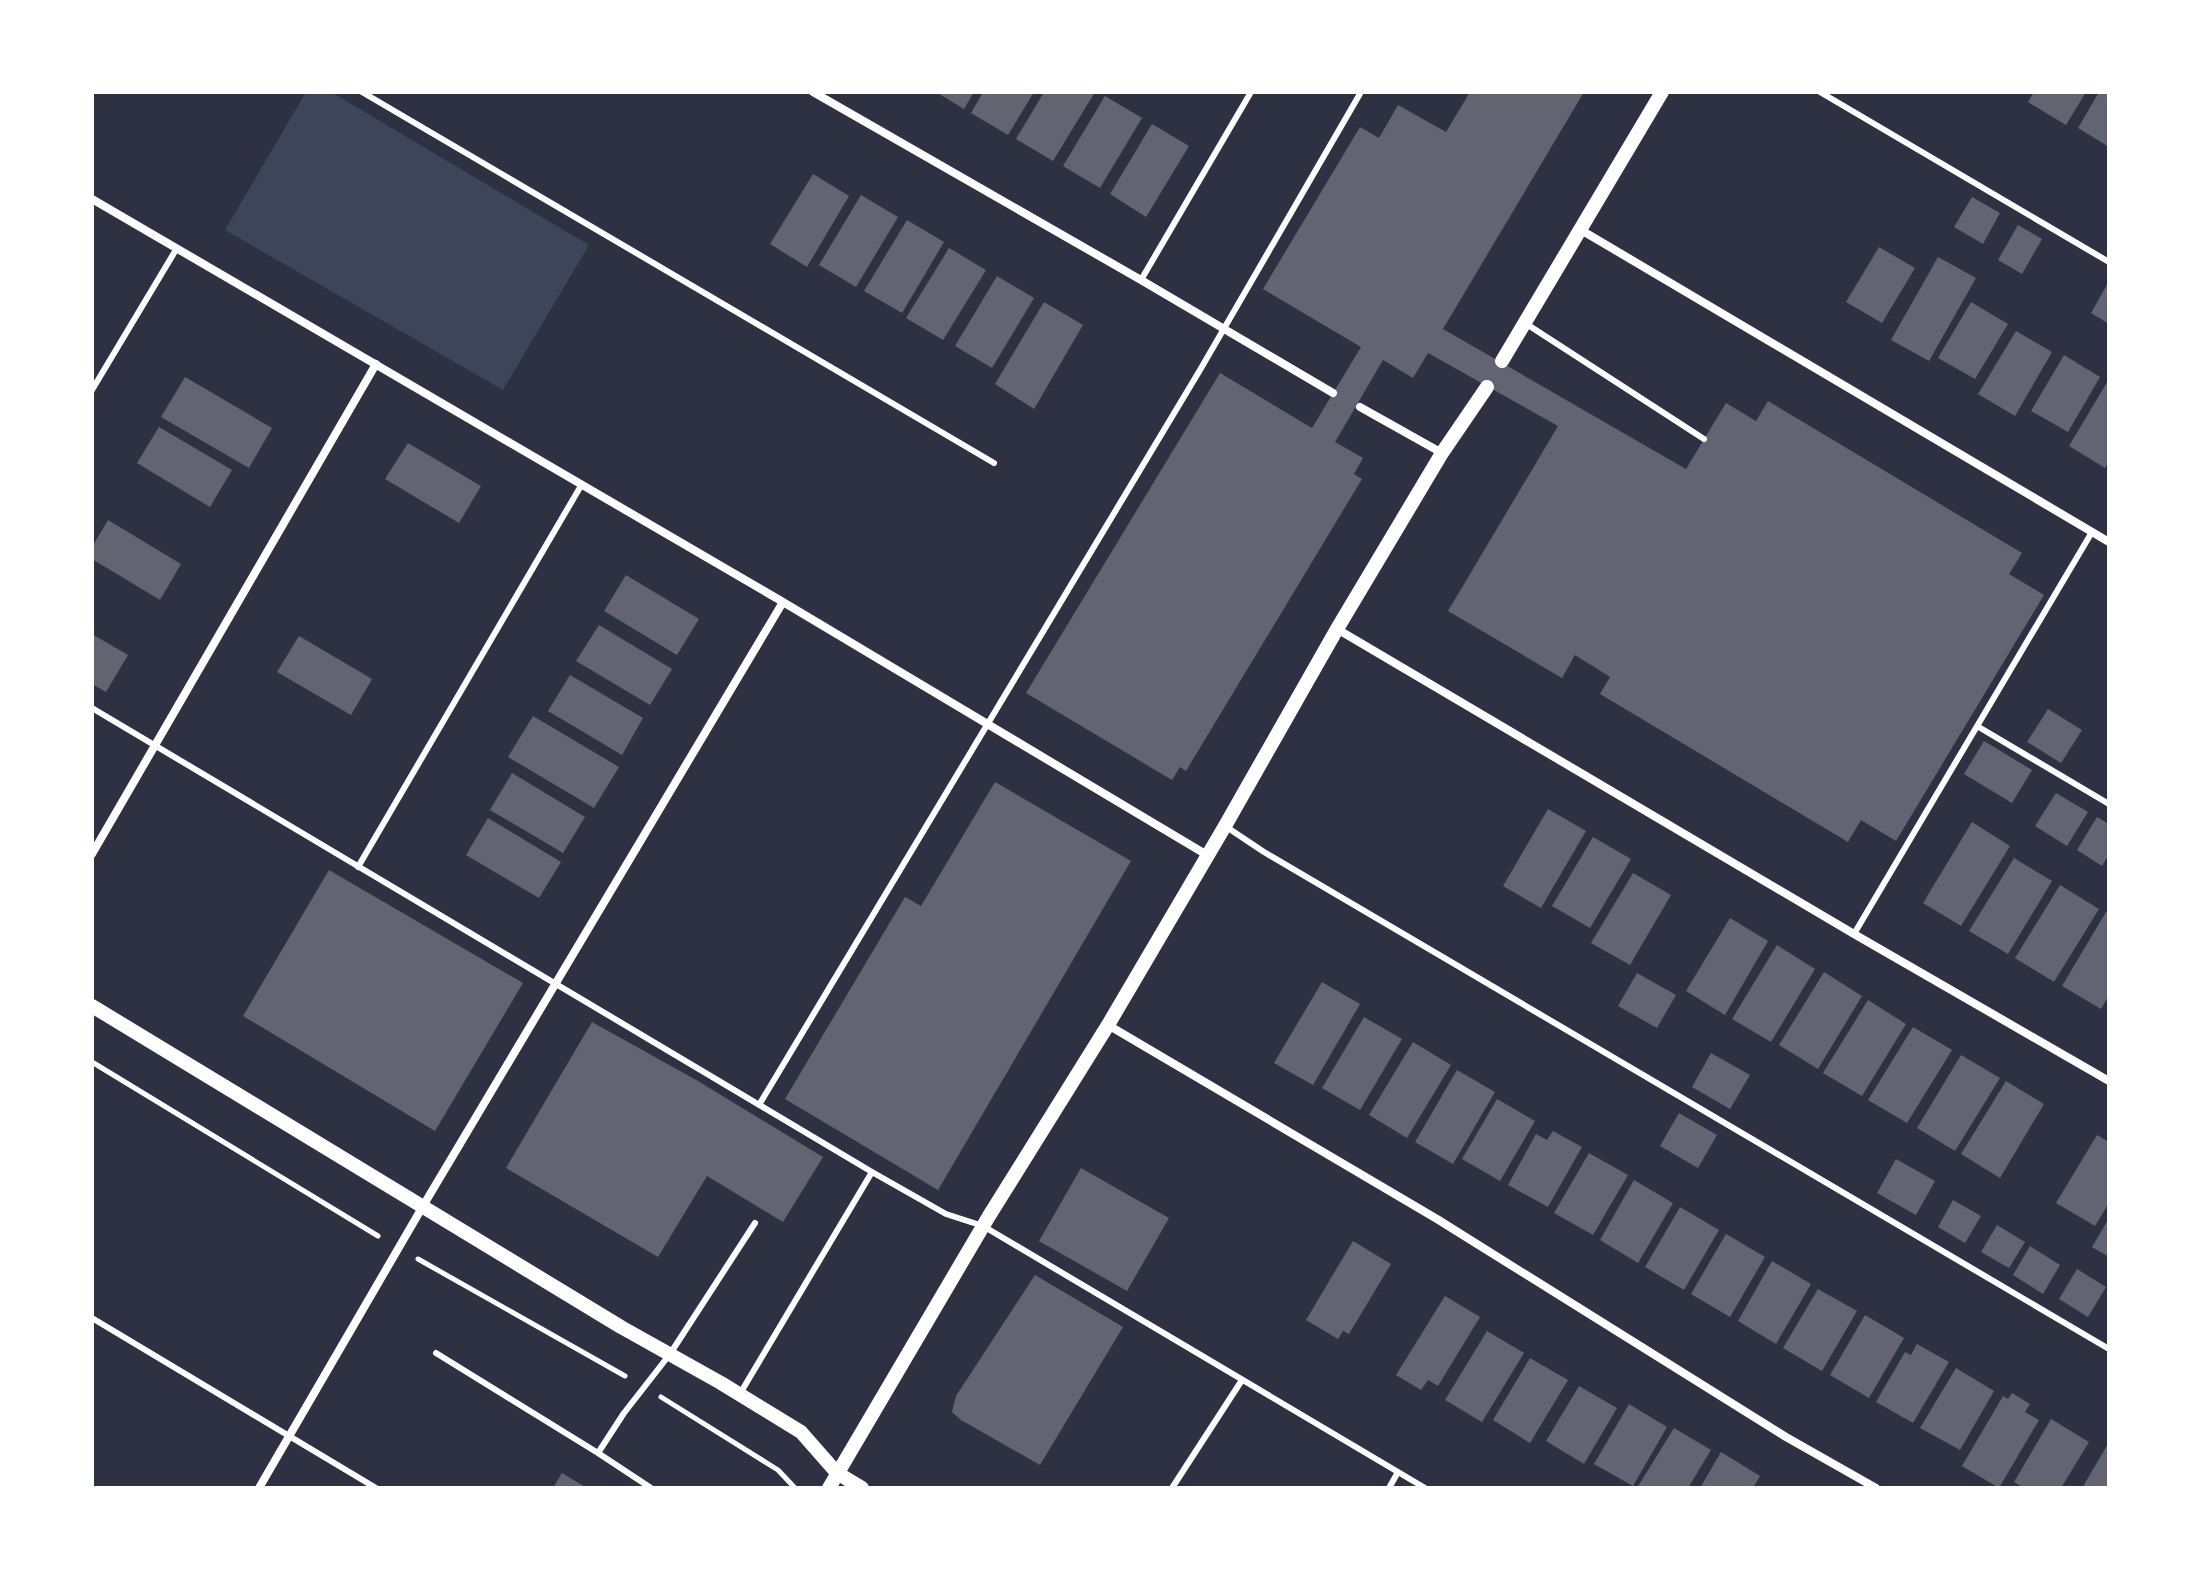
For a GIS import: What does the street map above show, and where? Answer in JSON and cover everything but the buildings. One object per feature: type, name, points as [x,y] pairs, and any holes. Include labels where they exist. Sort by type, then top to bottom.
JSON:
[{"type":"street","points":[[813,92],[1333,393]]},
{"type":"street","points":[[1502,361],[1662,92]]},
{"type":"street","points":[[92,199],[783,602],[1207,855]]},
{"type":"street","points":[[1581,230],[2109,542]]},
{"type":"street","points":[[92,854],[376,364]]},
{"type":"street","points":[[829,1488],[983,1226],[1108,1025],[1442,453],[1487,387]]},
{"type":"street","points":[[1360,407],[1442,453]]},
{"type":"street","points":[[259,1488],[783,602]]},
{"type":"street","points":[[1337,629],[2109,1081]]},
{"type":"street","points":[[92,1006],[621,1327],[801,1432],[837,1473],[862,1488]]},
{"type":"street","points":[[1108,1025],[1437,1219],[1786,1437],[1876,1488]]},
{"type":"lane","points":[[362,92],[994,463]]},
{"type":"lane","points":[[1141,280],[1251,92]]},
{"type":"lane","points":[[759,1105],[1224,328],[1361,92]]},
{"type":"lane","points":[[1820,92],[2109,262]]},
{"type":"lane","points":[[92,390],[177,248]]},
{"type":"lane","points":[[1525,323],[1704,439]]},
{"type":"lane","points":[[358,867],[582,484]]},
{"type":"lane","points":[[1854,934],[2092,532]]},
{"type":"lane","points":[[92,708],[872,1172],[946,1214],[983,1226],[1425,1488]]},
{"type":"lane","points":[[1977,726],[2109,804]]},
{"type":"lane","points":[[1225,826],[1264,852],[2109,1349]]},
{"type":"lane","points":[[739,1395],[872,1172]]},
{"type":"lane","points":[[598,1453],[624,1413],[673,1356],[755,1223]]},
{"type":"lane","points":[[92,1318],[376,1488]]},
{"type":"lane","points":[[436,1353],[651,1488]]},
{"type":"lane","points":[[1172,1488],[1242,1380]]},
{"type":"lane","points":[[1389,1488],[1398,1472]]},
{"type":"path","points":[[92,1062],[399,1249],[645,1388],[778,1470],[795,1488]]},
{"type":"shaded area","points":[[306,92],[331,92],[589,245],[503,390],[225,230]]}]
